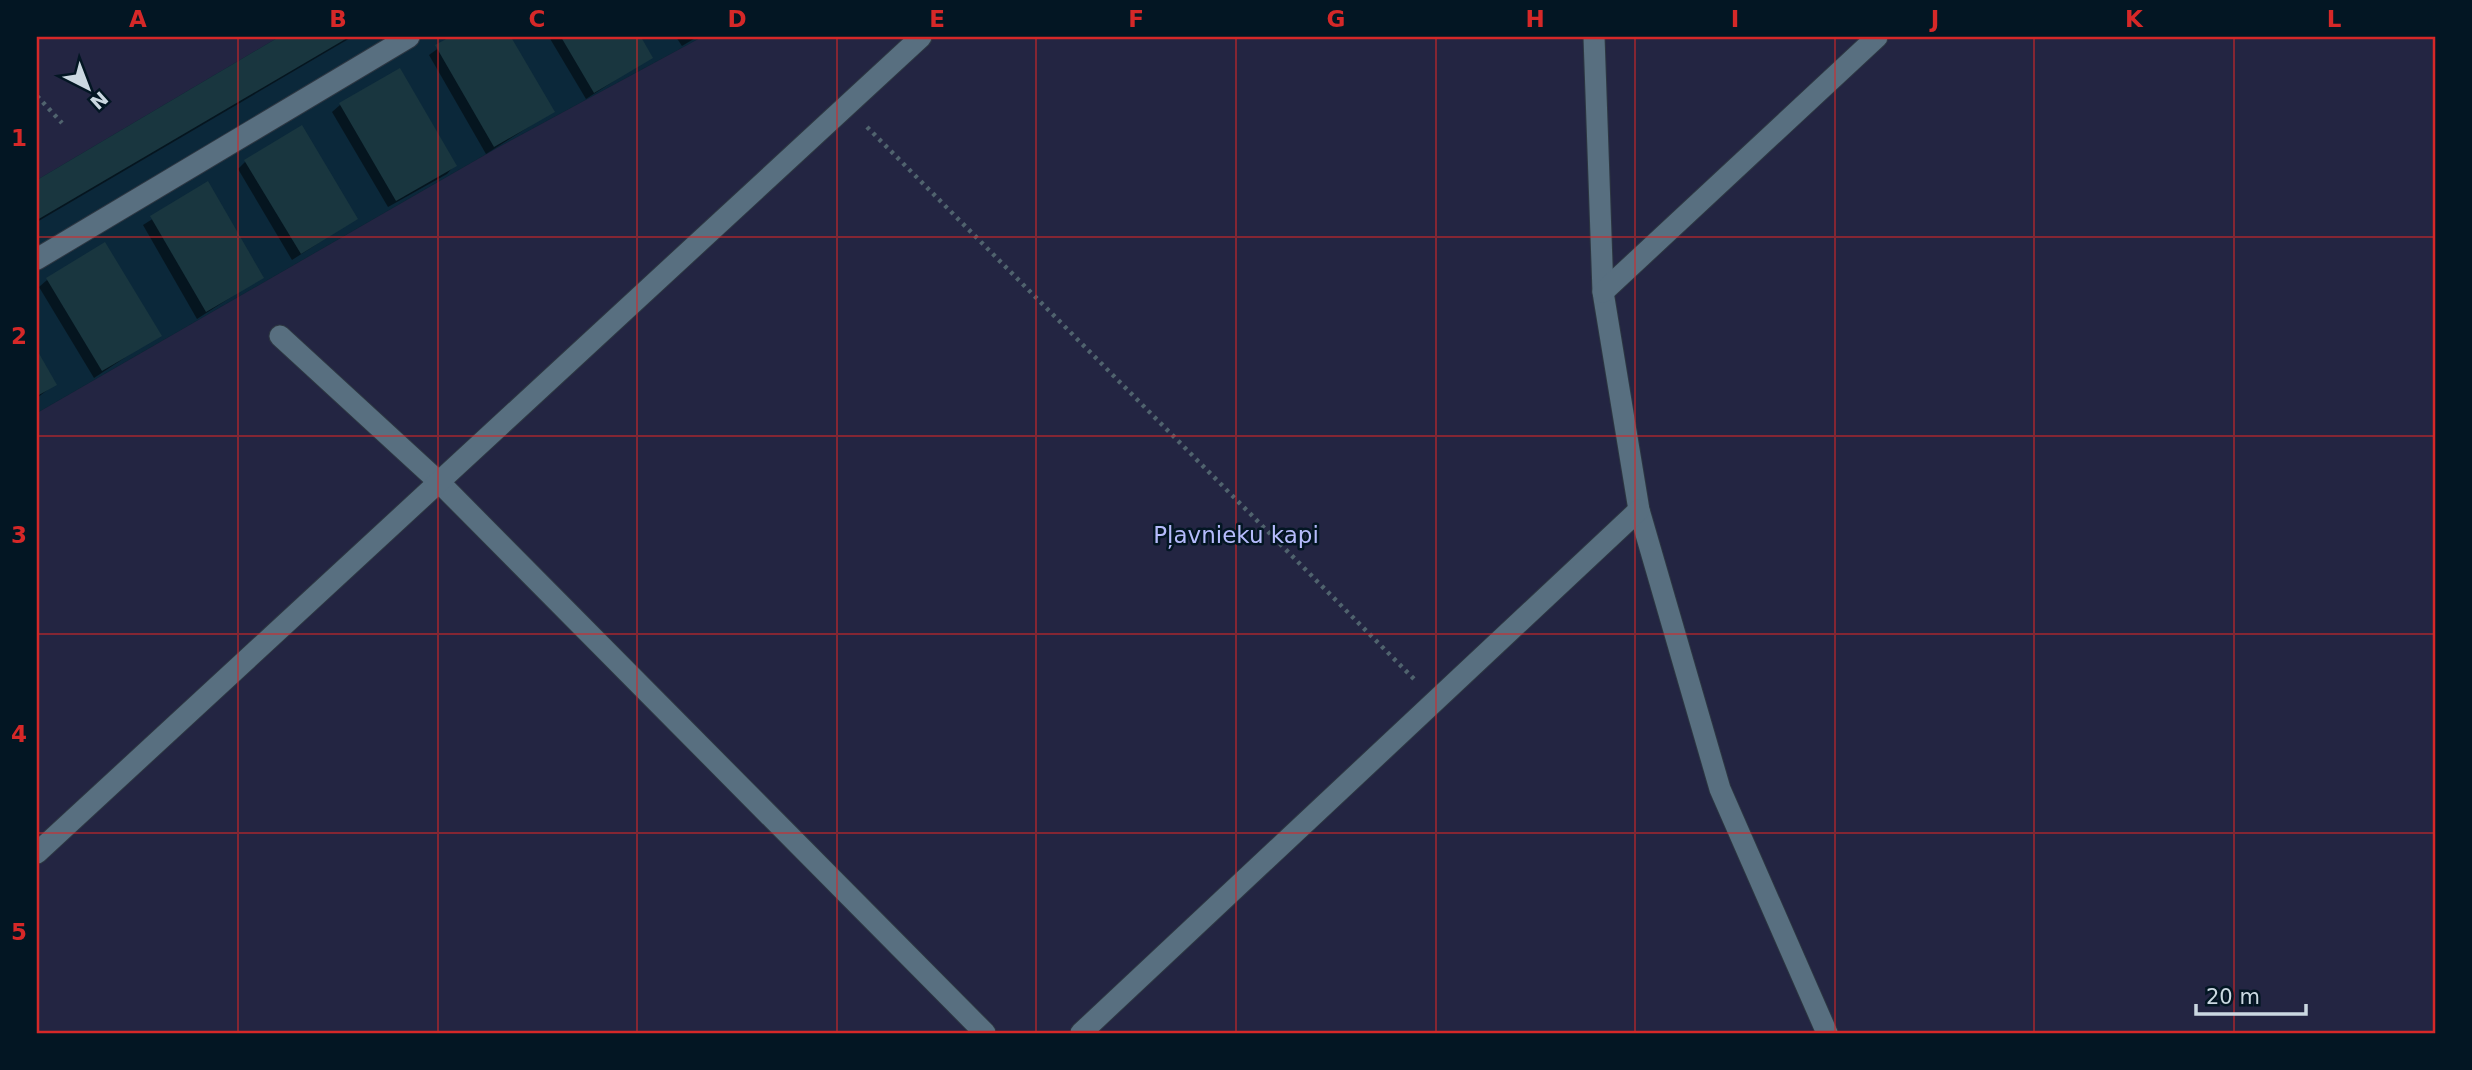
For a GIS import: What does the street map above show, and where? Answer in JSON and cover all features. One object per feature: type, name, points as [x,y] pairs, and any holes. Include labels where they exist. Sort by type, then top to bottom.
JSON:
[{"type":"lane","points":[[37,259],[409,37]]},
{"type":"lane","points":[[37,853],[440,484],[921,37]]},
{"type":"lane","points":[[1594,37],[1603,292],[1639,510],[1720,789],[1827,1033]]},
{"type":"lane","points":[[1603,292],[1877,37]]},
{"type":"lane","points":[[281,336],[440,484],[985,1033]]},
{"type":"lane","points":[[1081,1033],[1639,510]]},
{"type":"path","points":[[37,96],[62,123]]},
{"type":"path","points":[[846,106],[1436,701]]},
{"type":"shaded area","points":[[279,37],[702,37],[497,148],[37,413],[37,180]]},
{"type":"green space","points":[[37,37],[279,37],[37,180]]},
{"type":"green space","name":"Pļavnieku kapi","points":[[702,37],[2435,37],[2435,1033],[37,1033],[37,413],[497,148]]},
{"type":"building","points":[[279,37],[349,37],[37,220],[37,180]]},
{"type":"building","points":[[450,37],[511,37],[555,112],[494,147],[435,45]]},
{"type":"building","points":[[561,37],[641,37],[653,58],[594,93]]},
{"type":"building","points":[[400,68],[457,166],[396,201],[339,103]]},
{"type":"building","points":[[302,125],[358,219],[301,254],[244,160]]},
{"type":"building","points":[[208,181],[264,278],[206,312],[150,216]]},
{"type":"building","points":[[105,242],[162,336],[102,371],[46,278]]},
{"type":"building","points":[[37,350],[57,385],[37,396]]}]
